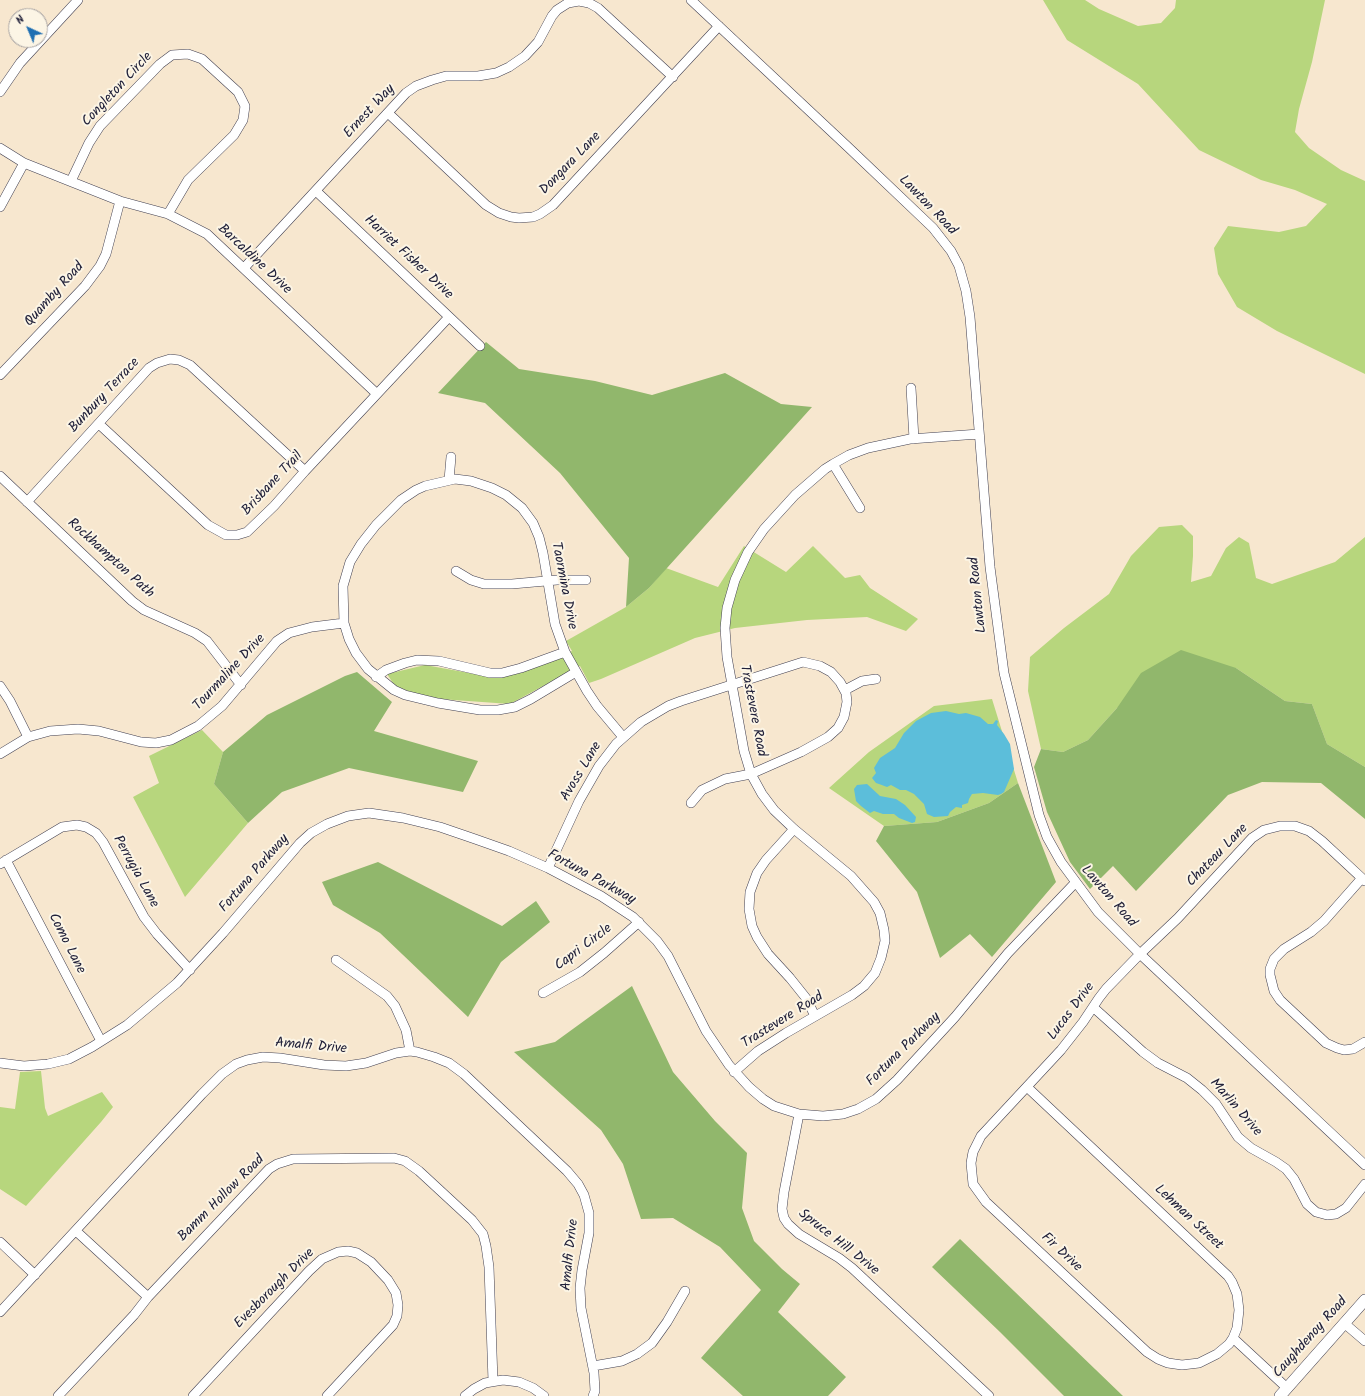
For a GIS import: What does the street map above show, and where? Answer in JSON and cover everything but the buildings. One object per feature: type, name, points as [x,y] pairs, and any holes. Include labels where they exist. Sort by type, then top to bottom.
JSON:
[{"type":"street","points":[[0,92],[20,63],[78,0]]},
{"type":"street","name":"Lawton Road","points":[[691,0],[933,228],[951,251],[959,266],[966,291],[980,434],[990,567],[998,639],[1005,680],[1039,815],[1047,837],[1061,862],[1075,883],[1098,912],[1140,954],[1365,1165]]},
{"type":"street","name":"Ernest Way","points":[[244,268],[406,93],[416,86],[446,76],[478,76],[496,73],[509,67],[525,56],[538,42],[552,16],[568,3],[579,1],[589,3],[598,8],[673,77]]},
{"type":"street","name":"Dongara Lane","points":[[388,113],[486,205],[499,213],[511,217],[533,217],[554,205],[719,26]]},
{"type":"street","name":"Congleton Circle","points":[[71,181],[89,143],[100,126],[160,64],[172,55],[188,54],[202,59],[238,92],[245,106],[243,120],[234,135],[188,180],[168,214]]},
{"type":"street","name":"Barcaldine Drive","points":[[0,148],[24,164],[120,201],[168,214],[207,234],[377,394]]},
{"type":"street","points":[[0,207],[24,164]]},
{"type":"street","name":"Harriet Fisher Drive","points":[[316,191],[480,346]]},
{"type":"street","name":"Quamby Road","points":[[0,375],[85,286],[100,266],[106,254],[120,201]]},
{"type":"street","name":"Brisbane Trail","points":[[99,424],[208,525],[226,535],[235,535],[247,532],[274,506],[449,316]]},
{"type":"street","name":"Bunbury Terrace","points":[[27,502],[149,368],[156,363],[170,359],[179,360],[190,365],[305,471]]},
{"type":"street","points":[[911,388],[914,439]]},
{"type":"street","name":"Trastevere Road","points":[[734,1072],[758,1051],[852,995],[864,986],[875,973],[885,942],[880,913],[874,902],[861,885],[794,829],[774,810],[762,794],[751,774],[744,751],[727,657],[725,628],[735,580],[748,552],[764,529],[795,495],[832,464],[849,455],[868,448],[914,439],[980,434]]},
{"type":"street","points":[[449,480],[451,457]]},
{"type":"street","points":[[832,464],[860,508]]},
{"type":"street","name":"Rockhampton Path","points":[[0,476],[132,601],[144,610],[195,633],[207,641],[241,685]]},
{"type":"street","name":"Taormina Drive","points":[[576,672],[515,707],[498,710],[480,710],[438,703],[405,695],[394,690],[368,669],[356,653],[349,639],[344,623],[343,586],[350,562],[361,544],[376,525],[401,500],[421,488],[449,480],[471,481],[492,488],[506,495],[522,508],[539,537],[544,553],[555,624],[565,652],[597,706],[624,736]]},
{"type":"street","points":[[456,571],[470,580],[484,584],[586,580]]},
{"type":"street","name":"Tourmaline Drive","points":[[0,754],[28,737],[50,731],[78,729],[99,731],[142,742],[156,743],[171,740],[184,735],[198,726],[222,706],[278,641],[289,633],[312,627],[344,623]]},
{"type":"street","name":"Taormina Drive","points":[[376,676],[405,662],[416,660],[439,661],[490,672],[502,673],[521,668],[565,652]]},
{"type":"street","name":"Avoss Lane","points":[[548,868],[579,801],[599,766],[616,744],[641,722],[668,706],[681,701],[803,662],[820,666],[831,672],[845,690]]},
{"type":"street","points":[[691,803],[702,790],[726,778],[751,774],[800,752],[828,737],[838,728],[844,717],[847,702],[845,690],[862,681],[876,679]]},
{"type":"street","points":[[0,686],[10,701],[28,737]]},
{"type":"street","name":"Fortuna Parkway","points":[[0,1062],[24,1066],[48,1064],[69,1059],[92,1048],[127,1025],[152,1005],[190,970],[300,843],[311,833],[327,824],[348,816],[369,813],[402,818],[440,827],[509,851],[548,868],[601,896],[639,922],[657,941],[668,956],[706,1031],[734,1072],[762,1099],[774,1106],[799,1114],[823,1116],[843,1114],[858,1109],[876,1099],[897,1080],[955,1017],[1008,953],[1075,883]]},
{"type":"street","name":"Perrugia Lane","points":[[3,862],[62,827],[77,825],[86,827],[96,834],[103,842],[144,917],[157,934],[190,970]]},
{"type":"street","name":"Chateau Lane","points":[[1140,954],[1178,918],[1252,838],[1264,830],[1287,825],[1310,831],[1364,880]]},
{"type":"street","points":[[794,829],[766,860],[757,873],[750,892],[749,909],[752,926],[757,937],[768,954],[806,998],[815,1016]]},
{"type":"street","name":"Como Lane","points":[[3,862],[101,1041]]},
{"type":"street","points":[[1364,880],[1324,921],[1311,932],[1284,949],[1274,959],[1270,969],[1270,975],[1274,991],[1280,1000],[1326,1043],[1344,1050],[1353,1049],[1365,1042]]},
{"type":"street","name":"Capri Circle","points":[[543,993],[580,972],[639,922]]},
{"type":"street","name":"Lucas Drive","points":[[1026,1087],[1061,1050],[1106,989],[1140,954]]},
{"type":"street","points":[[336,960],[387,996],[395,1006],[406,1030],[410,1051]]},
{"type":"street","name":"Marlin Drive","points":[[1093,1007],[1143,1052],[1158,1063],[1186,1078],[1202,1090],[1216,1104],[1238,1137],[1250,1148],[1286,1169],[1294,1179],[1307,1204],[1316,1212],[1327,1215],[1336,1214],[1346,1208],[1365,1184]]},
{"type":"street","name":"Amalfi Drive","points":[[0,1312],[76,1232],[202,1094],[222,1074],[236,1064],[263,1057],[280,1058],[324,1065],[346,1066],[396,1053],[410,1051],[434,1057],[449,1063],[464,1074],[567,1171],[578,1184],[584,1195],[589,1214],[589,1233],[580,1288],[581,1308],[593,1366],[595,1391],[593,1396]]},
{"type":"street","name":"Fir Drive","points":[[1026,1087],[981,1136],[973,1152],[971,1163],[973,1184],[986,1202],[1147,1352],[1158,1359],[1168,1363],[1182,1365],[1200,1363],[1217,1354],[1229,1344],[1233,1338]]},
{"type":"street","name":"Lehman Street","points":[[1026,1087],[1228,1276],[1237,1294],[1239,1310],[1237,1328],[1233,1338]]},
{"type":"street","name":"Spruce Hill Drive","points":[[799,1114],[782,1204],[784,1218],[788,1224],[799,1234],[839,1258],[852,1268],[989,1396]]},
{"type":"street","name":"Bamm Hollow Road","points":[[58,1396],[134,1315],[148,1297],[269,1169],[277,1164],[293,1159],[394,1158],[405,1161],[419,1171],[472,1220],[483,1234],[489,1267],[493,1381]]},
{"type":"street","points":[[76,1232],[148,1297]]},
{"type":"street","points":[[0,1242],[35,1275]]},
{"type":"street","name":"Evesborough Drive","points":[[193,1396],[309,1270],[322,1258],[338,1252],[348,1251],[357,1253],[371,1262],[388,1280],[396,1293],[398,1305],[397,1316],[393,1325],[327,1396]]},
{"type":"street","points":[[593,1366],[622,1361],[637,1354],[652,1343],[667,1322],[685,1291]]},
{"type":"street","name":"Caughdenoy Road","points":[[1283,1392],[1365,1300]]},
{"type":"street","points":[[1344,1323],[1365,1341]]},
{"type":"street","points":[[1233,1338],[1283,1392]]},
{"type":"street","points":[[465,1396],[474,1389],[493,1381],[503,1380],[519,1382],[533,1388],[544,1396]]},
{"type":"green space","points":[[1043,0],[1085,0],[1099,9],[1138,26],[1161,23],[1175,8],[1176,0],[1325,0],[1295,132],[1309,148],[1341,170],[1365,181],[1365,374],[1277,331],[1237,307],[1218,274],[1214,248],[1228,226],[1279,232],[1306,226],[1327,204],[1295,190],[1261,180],[1199,150],[1138,84],[1067,40]]},
{"type":"green space","points":[[486,342],[519,369],[595,381],[652,395],[725,373],[781,404],[812,407],[649,588],[626,607],[629,558],[560,473],[485,403],[438,393]]},
{"type":"green space","points":[[1182,525],[1193,536],[1191,582],[1211,576],[1226,548],[1239,537],[1249,543],[1256,578],[1272,584],[1335,562],[1365,537],[1365,767],[1327,744],[1312,704],[1285,701],[1236,668],[1117,708],[1088,740],[1063,752],[1041,749],[1028,691],[1030,657],[1064,628],[1109,594],[1131,556],[1159,527]]},
{"type":"green space","points":[[744,546],[786,572],[813,546],[845,578],[860,575],[870,588],[918,619],[906,631],[867,617],[807,620],[735,628],[695,638],[589,683],[580,666],[510,704],[426,698],[395,686],[387,674],[425,665],[497,678],[556,660],[572,651],[566,641],[626,607],[649,588],[666,568],[718,587]]},
{"type":"green space","points":[[1181,650],[1236,668],[1285,701],[1312,704],[1327,744],[1365,767],[1365,819],[1321,783],[1262,782],[1228,795],[1136,891],[1113,866],[1090,889],[1070,862],[1047,812],[1034,767],[1041,749],[1063,752],[1088,740],[1117,708],[1141,673]]},
{"type":"green space","points":[[357,672],[392,702],[374,731],[478,761],[463,792],[349,768],[282,792],[248,823],[214,784],[223,752],[267,715],[345,676]]},
{"type":"green space","points":[[992,699],[1018,783],[989,803],[937,822],[884,826],[829,788],[869,752],[934,706]]},
{"type":"green space","points":[[202,730],[223,752],[214,784],[248,823],[185,897],[133,797],[159,783],[149,756]]},
{"type":"green space","points":[[1018,783],[1056,882],[992,957],[970,934],[940,958],[917,892],[876,841],[884,826],[937,822],[989,803]]},
{"type":"green space","points":[[378,862],[502,926],[536,901],[550,922],[501,962],[468,1017],[380,933],[333,905],[322,882]]},
{"type":"green space","points":[[632,986],[673,1072],[715,1121],[747,1153],[742,1208],[754,1241],[782,1269],[800,1284],[778,1312],[846,1377],[828,1396],[743,1396],[701,1358],[761,1290],[720,1247],[673,1218],[641,1219],[623,1164],[601,1130],[514,1052],[555,1042]]},
{"type":"green space","points":[[41,1071],[45,1108],[48,1116],[102,1092],[113,1107],[26,1206],[0,1189],[0,1107],[15,1109],[20,1072]]},
{"type":"green space","points":[[960,1239],[1123,1396],[1064,1396],[932,1267]]},
{"type":"water","points":[[946,711],[959,714],[966,713],[980,717],[988,724],[993,724],[996,720],[998,721],[997,725],[1010,744],[1014,769],[1004,792],[1001,794],[972,794],[968,803],[962,805],[962,808],[956,807],[948,816],[934,817],[927,814],[924,804],[914,794],[906,790],[900,790],[891,785],[887,787],[876,783],[872,778],[876,773],[874,768],[880,758],[895,748],[904,733],[916,721],[931,713]]},
{"type":"water","points":[[867,784],[880,796],[896,799],[905,805],[916,817],[915,822],[912,823],[899,818],[894,814],[883,814],[874,811],[870,813],[861,806],[856,801],[854,789],[857,785]]}]
